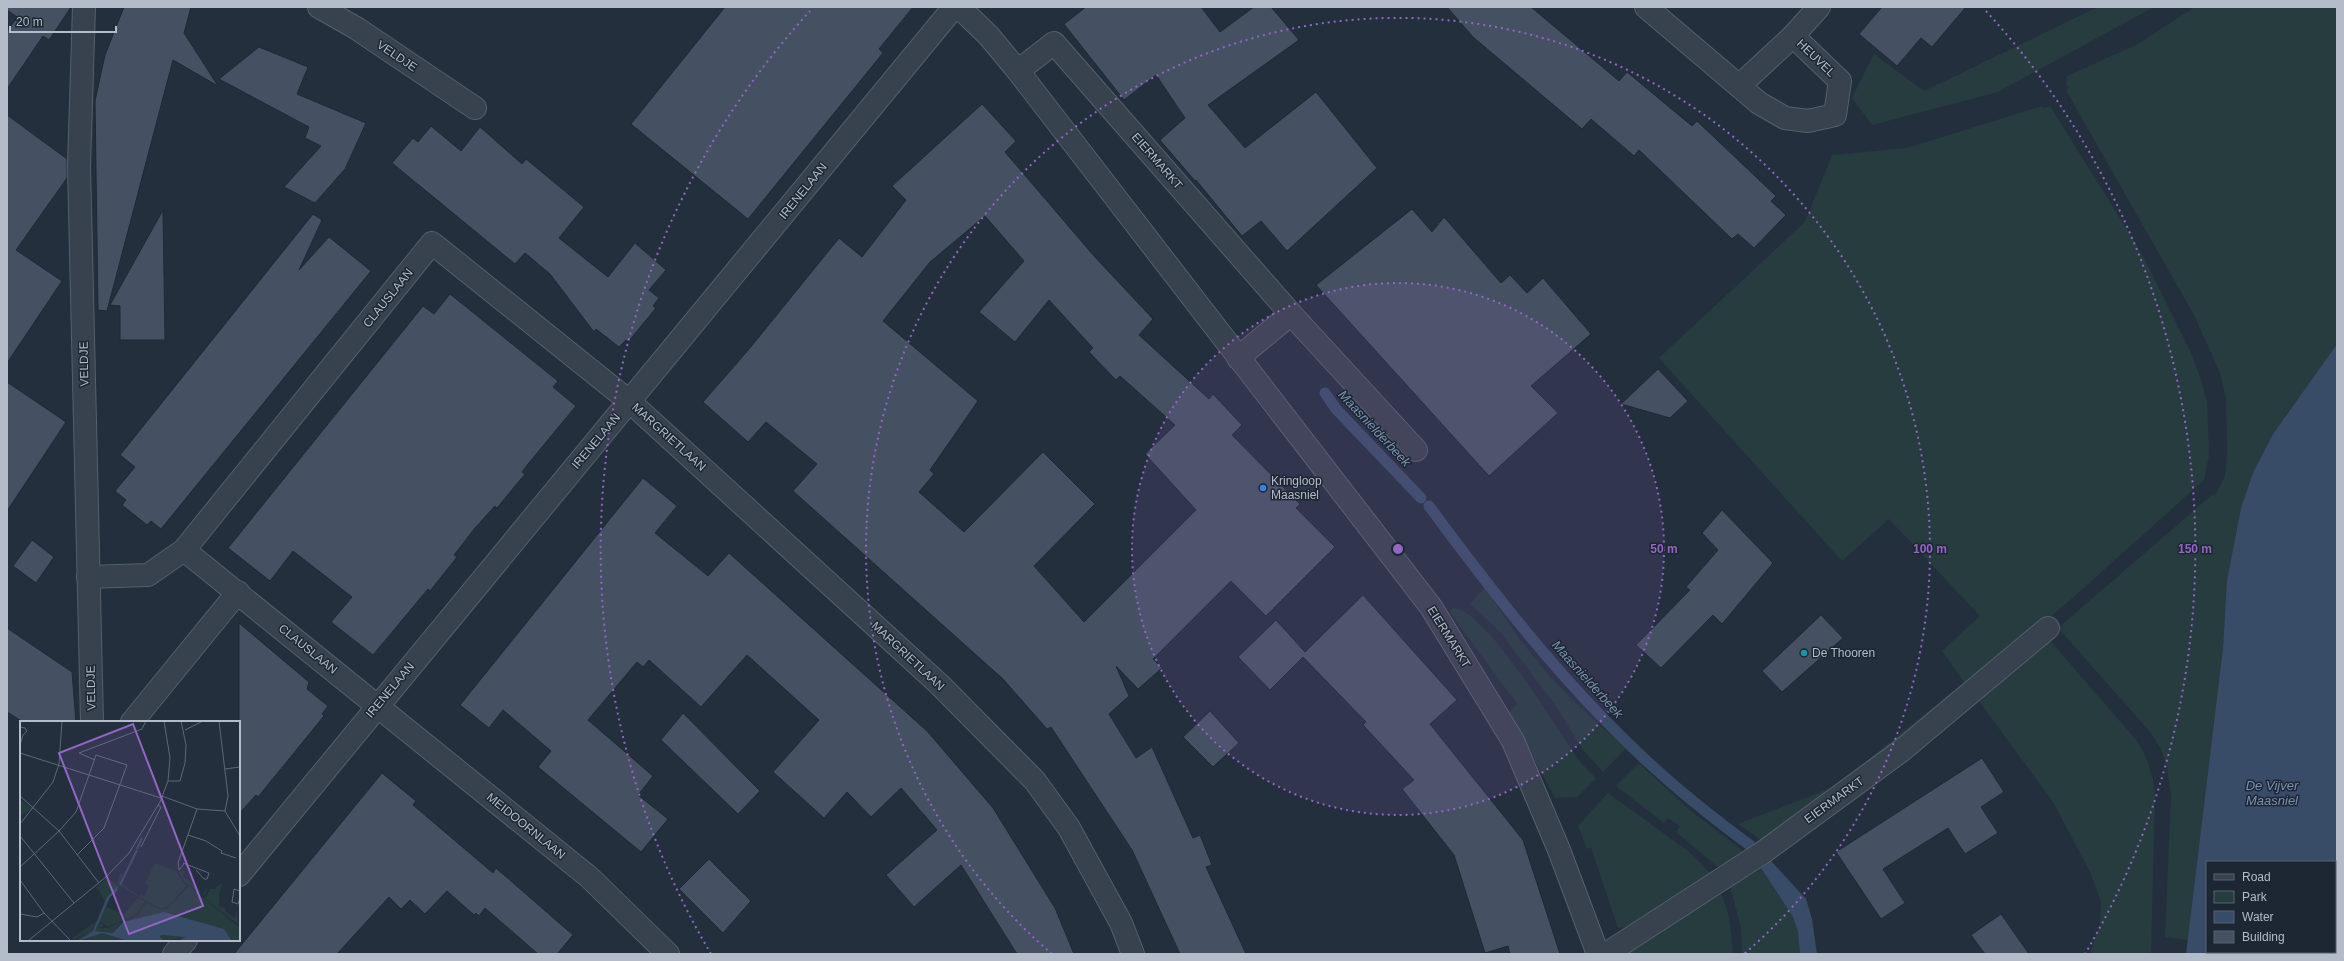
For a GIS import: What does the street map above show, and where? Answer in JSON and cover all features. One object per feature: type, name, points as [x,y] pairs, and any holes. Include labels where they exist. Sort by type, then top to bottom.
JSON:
[{"type":"street","name":"VELDJE","points":[[84,7],[79,166],[92,721]]},
{"type":"street","name":"VELDJE","points":[[319,7],[356,28],[475,108]]},
{"type":"street","name":"IRENELAAN","points":[[240,874],[954,7]]},
{"type":"street","name":"EIERMARKT","points":[[959,7],[988,36],[1018,71],[1431,607],[1513,741],[1559,850],[1598,954]]},
{"type":"street","name":"HEUVEL","points":[[1646,7],[1759,103],[1785,118],[1808,121],[1835,115],[1840,81],[1793,36]]},
{"type":"street","name":"HEUVEL","points":[[1739,86],[1793,36],[1818,7]]},
{"type":"street","name":"EIERMARKT","points":[[1018,71],[1054,43],[1291,314],[1416,450]]},
{"type":"street","name":"CLAUSLAAN","points":[[88,577],[148,575],[184,550],[432,243],[629,401]]},
{"type":"street","points":[[1238,358],[1291,314]]},
{"type":"street","name":"MARGRIETLAAN","points":[[629,401],[939,684],[1035,781],[1069,828],[1121,923],[1132,954]]},
{"type":"street","name":"CLAUSLAAN","points":[[184,550],[378,706]]},
{"type":"street","points":[[133,721],[238,592]]},
{"type":"street","name":"EIERMARKT","points":[[1606,954],[1762,853],[1901,751],[2048,628]]},
{"type":"street","name":"MEIDOORNLAAN","points":[[378,706],[588,877],[668,954]]},
{"type":"street","points":[[174,954],[185,941]]},
{"type":"green space","points":[[2098,7],[2154,7],[1998,92],[1872,125],[1852,98],[1874,54],[1924,91]]},
{"type":"green space","points":[[2195,7],[2337,7],[2337,344],[2273,434],[2241,508],[2227,580],[2223,648],[2188,940],[2165,937],[2171,795],[2167,767],[2161,749],[2151,733],[2058,628],[2212,495],[2215,496],[2225,476],[2227,452],[2226,399],[2220,373],[2194,315],[2067,92],[2068,87],[2066,86],[2067,76],[2138,44]]},
{"type":"green space","points":[[2042,106],[2044,108],[2050,106],[2141,252],[2190,351],[2201,379],[2207,402],[2209,455],[2204,480],[2076,595],[1899,745],[1813,814],[1719,868],[1676,832],[1680,826],[1668,818],[1664,823],[1616,786],[1638,764],[1641,765],[1691,811],[1743,851],[1742,853],[1761,840],[1738,824],[1836,786],[1964,682],[1942,651],[1980,616],[1889,519],[1842,561],[1659,358],[1805,222],[1832,155],[1907,148]]},
{"type":"green space","points":[[1485,587],[1515,632],[1547,673],[1582,709],[1620,743],[1619,744],[1626,748],[1603,772],[1583,750],[1555,705],[1500,632],[1470,604]]},
{"type":"green space","points":[[1453,608],[1467,613],[1483,627],[1501,647],[1537,697],[1578,759],[1596,778],[1577,797],[1556,798],[1554,796],[1509,712],[1517,704],[1449,611]]},
{"type":"green space","points":[[2047,637],[2137,741],[2149,767],[2155,795],[2151,954],[2090,954],[2100,924],[2101,901],[2090,872],[2053,802],[1976,697]]},
{"type":"green space","points":[[1608,793],[1688,851],[1714,877],[1635,926],[1618,928],[1591,847],[1587,849],[1578,826]]},
{"type":"green space","points":[[1761,868],[1793,917],[1798,932],[1800,954],[1742,954],[1741,928],[1730,886]]},
{"type":"green space","points":[[1719,890],[1728,913],[1733,954],[1627,954],[1635,944]]},
{"type":"water","name":"De Vijver Maasniel","points":[[2337,344],[2337,954],[2186,954],[2223,648],[2227,580],[2241,508],[2253,473],[2273,434]]},
{"type":"water","points":[[1771,861],[1806,899],[1812,919],[1817,954],[1800,954],[1798,932],[1793,917],[1761,868]]},
{"type":"building","points":[[7,7],[71,7],[49,40],[43,36],[7,89],[7,32],[17,17],[7,10]]},
{"type":"building","points":[[124,7],[191,7],[184,33],[218,86],[173,60],[107,311],[98,310],[95,101],[105,55]]},
{"type":"building","points":[[725,7],[913,7],[879,49],[883,53],[748,219],[631,124]]},
{"type":"building","points":[[1086,7],[1201,7],[1220,32],[1254,7],[1271,7],[1299,40],[1208,105],[1245,148],[1316,92],[1377,168],[1287,251],[1261,221],[1242,236],[1196,180],[1195,181],[1160,140],[1185,118],[1156,75],[1124,100],[1064,24]]},
{"type":"building","points":[[1447,7],[1531,7],[1619,81],[1627,72],[1692,126],[1697,121],[1776,196],[1771,201],[1786,215],[1754,248],[1738,234],[1732,239],[1639,150],[1634,156],[1591,119],[1582,129],[1473,37]]},
{"type":"building","points":[[1882,7],[1966,7],[1932,47],[1921,38],[1897,66],[1859,34]]},
{"type":"building","points":[[259,47],[308,67],[297,94],[366,123],[345,169],[315,203],[284,187],[321,146],[305,138],[309,127],[219,79]]},
{"type":"building","points":[[982,104],[1016,141],[1005,152],[1094,256],[1153,319],[1139,335],[1209,399],[1213,394],[1242,425],[1232,435],[1300,504],[1296,508],[1335,547],[1266,616],[1231,581],[1153,659],[1162,668],[1138,689],[1116,666],[1129,696],[1109,714],[1136,758],[1152,747],[1193,838],[1200,835],[1212,865],[1206,867],[1246,954],[1180,954],[1132,850],[1051,727],[1047,729],[1003,679],[793,491],[817,464],[766,422],[748,442],[703,402],[750,348],[839,238],[862,257],[906,200],[892,186]],"holes":[[[985,216],[1024,261],[979,312],[1015,342],[1049,300],[1093,348],[1089,352],[1116,380],[1120,376],[1175,425],[1145,454],[1196,510],[1084,622],[1034,566],[1095,504],[1043,452],[964,532],[919,492],[934,474],[930,470],[978,401],[883,321],[930,262]]]},
{"type":"building","points":[[7,115],[67,159],[67,178],[16,250],[62,281],[7,363]]},
{"type":"building","points":[[431,126],[461,151],[480,127],[522,164],[526,159],[584,207],[559,238],[608,277],[635,243],[666,270],[649,290],[659,298],[653,306],[656,308],[628,342],[626,340],[619,347],[596,329],[594,332],[550,274],[525,253],[515,264],[392,163],[413,138],[418,142]]},
{"type":"building","points":[[1412,209],[1432,232],[1444,217],[1501,283],[1510,275],[1527,293],[1543,278],[1591,334],[1531,386],[1558,413],[1489,476],[1316,285]]},
{"type":"building","points":[[163,210],[165,340],[120,340],[120,306],[110,305]]},
{"type":"building","points":[[313,214],[322,220],[299,270],[329,237],[371,271],[161,529],[151,521],[147,525],[122,505],[126,500],[115,491],[135,467],[120,455]]},
{"type":"building","points":[[450,294],[558,381],[553,387],[576,406],[528,464],[522,472],[525,474],[497,508],[495,506],[475,528],[454,555],[457,557],[430,591],[428,589],[373,655],[331,622],[352,597],[293,551],[270,581],[228,548],[423,306],[434,314]]},
{"type":"building","points":[[1658,369],[1688,401],[1670,418],[1621,404]]},
{"type":"building","points":[[7,382],[66,422],[7,511]]},
{"type":"building","points":[[643,478],[677,506],[655,533],[708,576],[729,553],[927,731],[993,808],[1055,908],[1074,954],[1017,954],[961,865],[914,907],[886,875],[937,830],[901,788],[871,817],[847,792],[824,818],[773,772],[819,720],[747,655],[701,707],[649,660],[643,667],[637,662],[588,720],[653,776],[638,795],[668,819],[641,852],[538,767],[551,751],[503,710],[489,728],[460,705]]},
{"type":"building","points":[[1722,510],[1773,563],[1722,624],[1713,615],[1661,668],[1636,645],[1690,590],[1686,587],[1718,550],[1702,533]]},
{"type":"building","points":[[32,540],[54,557],[36,583],[13,566]]},
{"type":"building","points":[[1363,595],[1457,700],[1430,724],[1523,840],[1560,954],[1510,954],[1508,946],[1485,953],[1454,855],[1402,789],[1414,780],[1363,725],[1366,722],[1303,657],[1270,690],[1238,657],[1276,620],[1305,652]]},
{"type":"building","name":"De Thooren","points":[[1821,615],[1843,638],[1782,692],[1762,671]]},
{"type":"building","points":[[239,623],[309,682],[307,689],[328,706],[322,714],[324,716],[258,797],[256,795],[240,813]]},
{"type":"building","points":[[7,628],[72,672],[76,721],[21,721],[7,712]]},
{"type":"building","points":[[1210,711],[1239,743],[1213,767],[1183,737]]},
{"type":"building","points":[[683,713],[760,791],[738,814],[661,740]]},
{"type":"building","points":[[1982,758],[2004,792],[1981,807],[1998,833],[1965,854],[1948,828],[1883,869],[1905,903],[1881,919],[1836,852]]},
{"type":"building","points":[[382,773],[416,801],[413,805],[493,873],[496,868],[573,935],[557,954],[538,954],[485,908],[479,916],[476,913],[474,915],[447,891],[425,914],[410,900],[401,909],[389,897],[337,954],[234,954]]},
{"type":"building","points":[[709,859],[751,901],[723,933],[679,889]]},
{"type":"building","points":[[2001,914],[2029,954],[1985,954],[1971,935]]},
{"type":"waterway","name":"Maasnielderbeek","points":[[1325,393],[1336,409],[1421,498]]},
{"type":"waterway","name":"Maasnielderbeek","points":[[1429,506],[1476,569],[1577,691],[1646,760],[1675,786],[1751,846]]},
{"type":"place","name":"Kringloop Maasniel","points":[[1263,488]]},
{"type":"place","name":"De Thooren","points":[[1804,653]]}]
